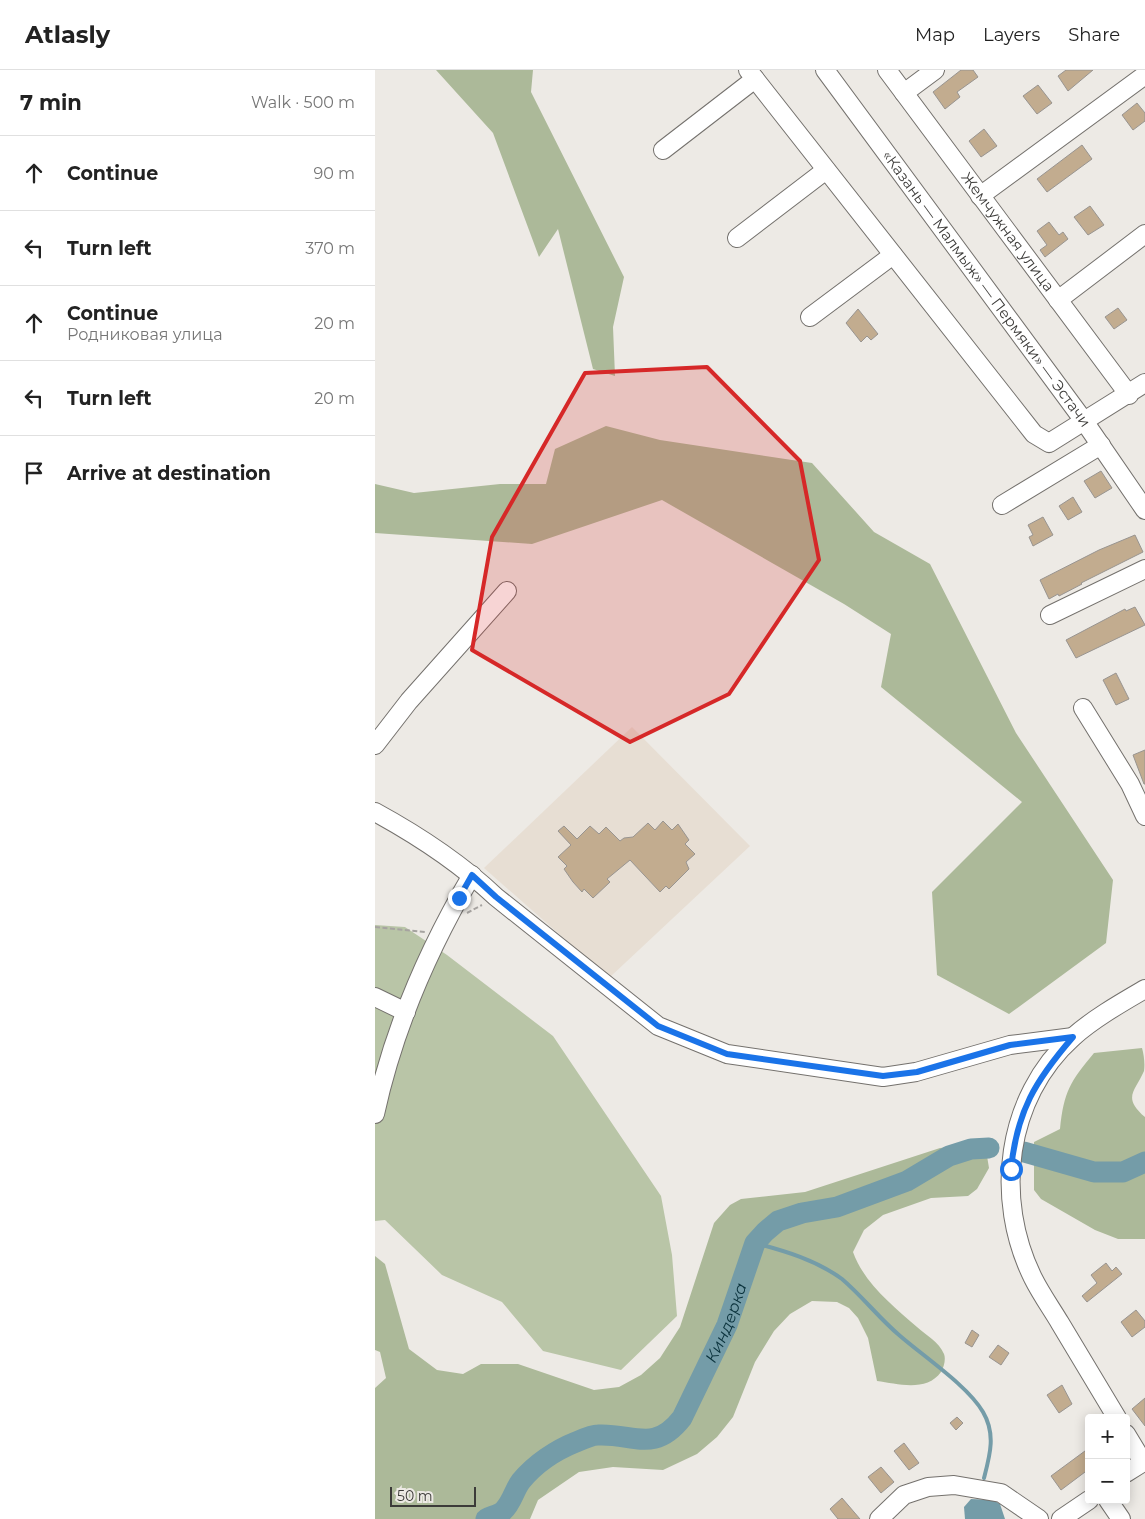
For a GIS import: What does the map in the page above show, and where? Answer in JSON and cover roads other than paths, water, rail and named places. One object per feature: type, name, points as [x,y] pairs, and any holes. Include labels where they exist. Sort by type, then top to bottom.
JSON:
[{"type":"street","name":"«Казань — Малмыж» — Пермяки» — Эстачи","points":[[825,70],[1084,421],[1145,510]]},
{"type":"street","name":"Жемчужная улица","points":[[887,70],[1129,395]]},
{"type":"street","points":[[904,93],[935,70]]},
{"type":"street","points":[[663,150],[751,75],[1034,434],[1049,443],[1129,395],[1145,383]]},
{"type":"street","points":[[981,196],[1145,75]]},
{"type":"street","points":[[737,238],[826,170]]},
{"type":"street","points":[[1058,300],[1145,234]]},
{"type":"street","points":[[810,317],[893,255]]},
{"type":"street","points":[[1002,505],[1101,445]]},
{"type":"street","points":[[1050,615],[1145,569]]},
{"type":"street","points":[[375,745],[409,702],[507,591]]},
{"type":"street","points":[[1083,708],[1130,784],[1145,816]]},
{"type":"street","points":[[375,812],[405,829],[472,875],[496,897],[658,1026],[727,1054],[883,1076],[917,1072],[1010,1045],[1073,1037]]},
{"type":"street","points":[[375,1114],[383,1079],[406,1012],[444,926],[472,875]]},
{"type":"street","points":[[1115,1414],[1033,1278],[1015,1229],[1011,1203],[1011,1169],[1019,1121],[1031,1092],[1047,1066],[1073,1037],[1145,989]]},
{"type":"street","points":[[375,997],[406,1012]]},
{"type":"street","points":[[1130,1440],[1144,1461],[1130,1471]]},
{"type":"street","points":[[879,1519],[904,1495],[928,1487],[954,1485],[1001,1493],[1039,1519]]},
{"type":"street","points":[[1061,1519],[1085,1503]]},
{"type":"street","points":[[1111,1504],[1121,1519]]},
{"type":"water","points":[[971,1499],[993,1500],[1000,1504],[1005,1519],[965,1519],[964,1507]]},
{"type":"waterway","name":"Киндерка","points":[[486,1519],[499,1514],[506,1508],[521,1481],[533,1469],[553,1453],[568,1445],[596,1435],[652,1439],[662,1436],[672,1429],[682,1418],[727,1325],[755,1243],[778,1221],[802,1213],[837,1207],[907,1181],[949,1156],[971,1149],[989,1148]]},
{"type":"waterway","name":"Киндерка","points":[[1024,1152],[1094,1172],[1123,1172],[1145,1162]]},
{"type":"waterway","points":[[755,1243],[811,1261],[842,1279],[892,1328],[967,1392],[983,1412],[991,1436],[990,1453],[984,1478]]}]
